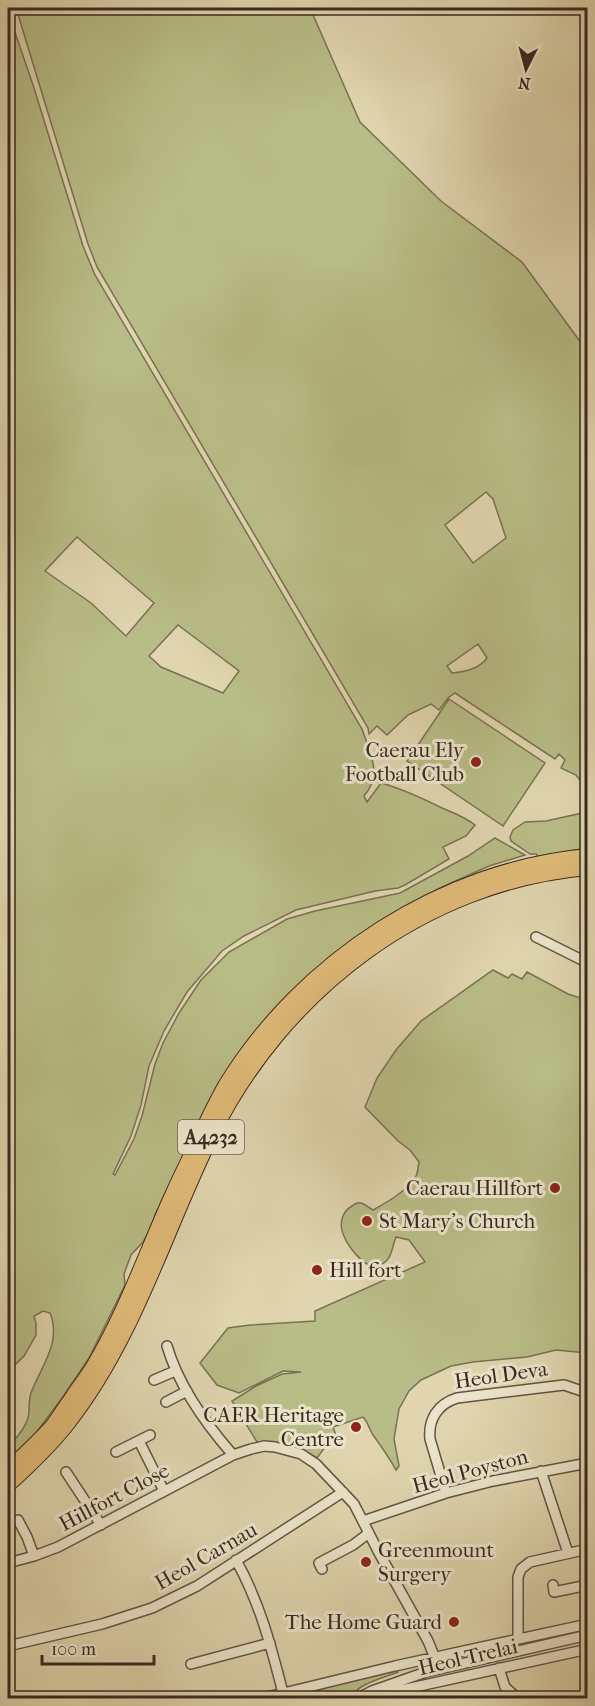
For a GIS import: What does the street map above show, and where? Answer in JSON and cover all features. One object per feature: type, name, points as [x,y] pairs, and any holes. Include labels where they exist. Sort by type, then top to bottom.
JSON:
[{"type":"main road","name":"A4232","points":[[8,1470],[52,1425],[93,1366],[137,1280],[168,1204],[225,1086],[262,1034],[303,989],[354,947],[392,921],[427,902],[466,885],[576,865],[588,856]]},
{"type":"main road","name":"A4232","points":[[8,1485],[43,1452],[65,1426],[105,1368],[139,1302],[212,1135],[236,1091],[270,1043],[313,995],[341,971],[399,930],[509,876]]},
{"type":"street","points":[[536,937],[559,944],[588,963]]},
{"type":"street","points":[[167,1346],[175,1371],[202,1416],[233,1455]]},
{"type":"street","points":[[154,1380],[175,1371]]},
{"type":"street","name":"Heol Deva","points":[[446,1493],[429,1431],[434,1414],[447,1401],[556,1385],[564,1385],[588,1393]]},
{"type":"street","points":[[166,1401],[187,1391]]},
{"type":"street","points":[[116,1452],[150,1435]]},
{"type":"street","points":[[139,1441],[164,1491]]},
{"type":"street","name":"Hillfort Close","points":[[8,1563],[58,1546],[233,1455],[264,1446],[279,1448],[301,1454],[316,1464],[354,1504],[435,1658]]},
{"type":"street","name":"Heol Poyston","points":[[363,1521],[446,1493],[493,1481],[588,1463]]},
{"type":"street","points":[[541,1471],[568,1553]]},
{"type":"street","points":[[66,1472],[101,1524]]},
{"type":"street","name":"Heol Carnau","points":[[8,1646],[102,1624],[152,1608],[197,1586],[343,1492]]},
{"type":"street","points":[[18,1520],[34,1556]]},
{"type":"street","points":[[322,1569],[319,1563],[353,1545],[369,1533]]},
{"type":"street","points":[[518,1639],[518,1577],[521,1569],[530,1562],[588,1549]]},
{"type":"street","points":[[236,1560],[260,1609],[283,1693]]},
{"type":"street","points":[[553,1585],[554,1592],[588,1586]]},
{"type":"street","name":"Heol Trelai","points":[[263,1698],[395,1666],[588,1624]]},
{"type":"street","name":"Heol Trelai","points":[[358,1698],[426,1672],[588,1635]]},
{"type":"street","name":"Heol Trelai","points":[[365,1698],[583,1650],[576,1638]]},
{"type":"street","points":[[191,1664],[270,1643]]},
{"type":"street","name":"Heol Trelai","points":[[395,1666],[426,1672]]},
{"type":"street","points":[[500,1668],[505,1687],[515,1698]]},
{"type":"green space","points":[[16,8],[310,8],[360,122],[441,201],[522,262],[587,351],[587,789],[576,775],[561,768],[565,760],[559,754],[555,759],[455,693],[439,710],[431,704],[408,715],[387,735],[377,726],[369,734],[368,728],[97,267]],"holes":[[[486,492],[493,499],[506,538],[473,563],[445,525]],[[478,644],[487,658],[484,662],[471,669],[452,673],[447,666]]]},
{"type":"green space","points":[[8,12],[83,246],[95,275],[362,729],[374,771],[370,788],[364,796],[367,802],[381,783],[420,797],[475,825],[466,836],[443,847],[449,859],[405,885],[296,910],[244,936],[222,951],[187,992],[164,1031],[149,1066],[141,1105],[131,1136],[113,1174],[115,1175],[134,1139],[163,1043],[201,980],[229,952],[287,919],[400,893],[468,856],[495,838],[525,855],[489,866],[440,888],[387,917],[334,954],[304,980],[263,1025],[161,1211],[157,1210],[149,1232],[131,1255],[124,1274],[125,1285],[89,1358],[33,1437],[8,1462],[8,1448],[26,1422],[31,1393],[52,1344],[54,1334],[50,1313],[43,1311],[34,1316],[36,1335],[24,1356],[13,1367],[8,1386]],"holes":[[[77,537],[154,603],[126,636],[91,603],[45,571]],[[178,625],[239,671],[223,693],[161,667],[149,656]]]},
{"type":"green space","name":"Caerau Ely Football Club","points":[[449,699],[545,763],[503,826],[407,761]]},
{"type":"green space","points":[[587,812],[587,848],[538,857],[511,841],[513,830],[525,822],[546,821]]},
{"type":"green space","points":[[493,970],[508,978],[512,974],[522,979],[527,972],[568,994],[587,1000],[587,1353],[556,1350],[527,1357],[473,1362],[451,1366],[421,1380],[409,1391],[399,1409],[394,1439],[399,1466],[396,1470],[363,1417],[333,1427],[337,1438],[328,1443],[317,1458],[288,1445],[257,1442],[232,1401],[282,1374],[301,1372],[283,1371],[239,1393],[217,1385],[200,1363],[228,1328],[315,1321],[315,1311],[425,1262],[409,1240],[396,1237],[388,1259],[374,1268],[356,1254],[343,1234],[342,1218],[349,1208],[359,1203],[373,1210],[403,1191],[413,1181],[418,1171],[419,1162],[410,1150],[365,1107],[377,1078],[396,1050],[421,1021]]},
{"type":"green space","points":[[397,1670],[398,1672],[374,1680],[346,1698],[278,1698]]},
{"type":"place","name":"Caerau Ely Football Club","points":[[476,762]]},
{"type":"place","name":"Caerau Hillfort","points":[[555,1188]]},
{"type":"place","name":"St Mary's Church","points":[[367,1221]]},
{"type":"place","name":"Hill fort","points":[[317,1270]]},
{"type":"place","name":"CAER Heritage Centre","points":[[356,1427]]},
{"type":"place","name":"Greenmount Surgery","points":[[366,1562]]},
{"type":"place","name":"The Home Guard","points":[[454,1622]]}]
